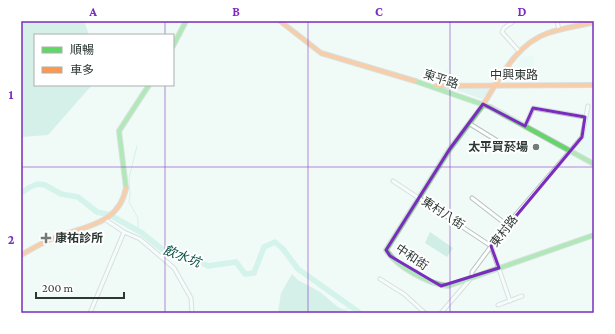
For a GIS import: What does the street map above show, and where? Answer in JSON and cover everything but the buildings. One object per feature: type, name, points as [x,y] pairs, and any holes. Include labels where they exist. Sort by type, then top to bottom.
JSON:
[{"type":"street","points":[[174,44],[186,21]]},
{"type":"street","name":"東平路","points":[[280,21],[322,53],[434,86],[483,104],[594,164]]},
{"type":"street","points":[[514,21],[504,28],[502,32],[519,51]]},
{"type":"street","points":[[557,21],[559,30]]},
{"type":"street","name":"中和街","points":[[591,22],[559,30],[535,39],[519,51],[470,124],[450,148],[388,247],[387,252],[428,280],[441,286],[448,286],[594,235]]},
{"type":"street","name":"中興東路","points":[[434,86],[594,85]]},
{"type":"street","points":[[21,255],[54,238],[106,219],[116,211],[124,198],[126,188],[119,131],[148,86]]},
{"type":"street","name":"東村路","points":[[441,313],[472,277],[472,272],[507,225],[582,137],[588,106]]},
{"type":"street","points":[[525,126],[533,108],[586,117]]},
{"type":"street","points":[[470,124],[496,140]]},
{"type":"street","name":"東村八街","points":[[393,181],[491,246]]},
{"type":"street","points":[[472,198],[507,225]]},
{"type":"street","points":[[106,219],[124,232],[140,239],[174,268],[191,298],[192,313]]},
{"type":"street","points":[[90,313],[124,232]]},
{"type":"street","points":[[491,246],[510,301]]},
{"type":"street","points":[[380,278],[404,294],[425,313]]},
{"type":"street","points":[[498,305],[522,296]]},
{"type":"highlighted area","points":[[483,104],[525,126],[533,108],[585,117],[582,137],[491,246],[499,268],[441,286],[390,256],[386,250],[449,150]]},
{"type":"shaded area","points":[[535,55],[531,74],[523,74],[523,79],[516,79],[521,57]]},
{"type":"shaded area","points":[[489,88],[489,91],[482,99],[453,89]]},
{"type":"shaded area","points":[[593,89],[594,159],[573,148],[582,137]]},
{"type":"shaded area","points":[[430,232],[453,248],[447,257],[425,243]]},
{"type":"green space","points":[[21,21],[84,21],[89,34],[34,34],[34,86],[91,86],[48,135],[21,137]]},
{"type":"green space","points":[[292,274],[298,280],[320,292],[338,307],[351,313],[278,313],[281,293]]},
{"type":"waterway","points":[[137,146],[129,178],[129,202],[138,218],[138,231]]},
{"type":"waterway","name":"飲水坑","points":[[21,193],[38,184],[45,185],[61,194],[78,197],[97,212],[110,215],[142,233],[163,250],[176,250],[208,266],[236,262],[245,274],[254,273],[264,247],[275,242],[283,249],[298,269],[360,313]]},
{"type":"waterway","points":[[341,313],[351,306]]},
{"type":"traffic: fast","points":[[174,44],[186,21]]},
{"type":"traffic: fast","points":[[415,81],[490,107],[594,164]]},
{"type":"traffic: fast","points":[[126,188],[119,131],[148,86]]},
{"type":"traffic: fast","points":[[483,105],[449,150],[386,250],[391,256],[414,274],[431,282],[448,286],[594,235]]},
{"type":"traffic: slow","points":[[280,21],[321,53],[415,81]]},
{"type":"traffic: slow","points":[[483,105],[510,63],[527,45],[548,33],[594,22]]},
{"type":"traffic: slow","points":[[436,86],[594,85]]},
{"type":"traffic: slow","points":[[21,255],[50,240],[88,227],[108,217],[116,210],[122,200],[126,188]]},
{"type":"place","name":"太平買菸場","points":[[536,147]]},
{"type":"place","name":"康祐診所","points":[[46,238]]}]
